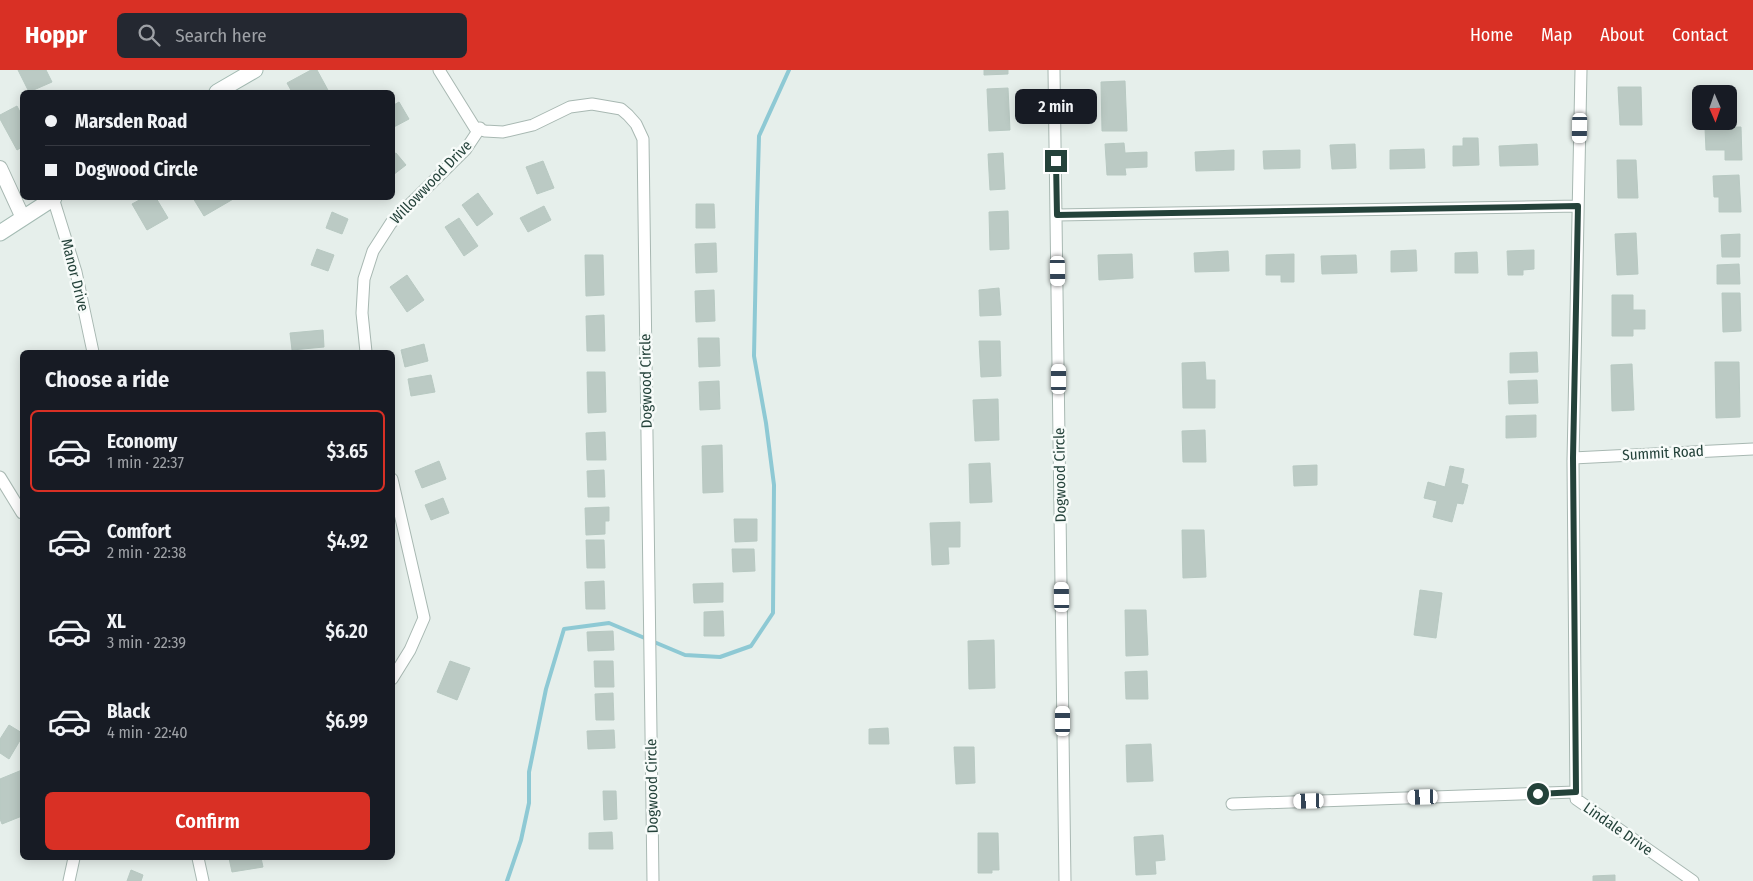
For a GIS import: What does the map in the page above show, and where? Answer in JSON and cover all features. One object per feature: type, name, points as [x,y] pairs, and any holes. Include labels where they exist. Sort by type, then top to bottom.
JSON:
[{"type":"main road","points":[[220,90],[255,70]]},
{"type":"main road","points":[[0,233],[50,200]]},
{"type":"street","points":[[439,70],[475,128],[480,128]]},
{"type":"street","name":"Dogwood Circle","points":[[1054,70],[1065,881]]},
{"type":"street","name":"Lindale Drive","points":[[1581,70],[1573,458],[1576,799],[1693,881]]},
{"type":"street","name":"Dogwood Circle","points":[[480,128],[485,131],[503,132],[533,125],[570,107],[592,104],[621,109],[636,124],[643,139],[653,881]]},
{"type":"street","name":"Willowwood Drive","points":[[366,350],[362,313],[364,279],[373,251],[390,223],[466,148],[480,128]]},
{"type":"street","points":[[0,168],[23,218]]},
{"type":"street","name":"Manor Drive","points":[[54,200],[76,272],[93,350]]},
{"type":"street","points":[[1057,215],[1578,206]]},
{"type":"street","name":"Summit Road","points":[[1573,458],[1753,449]]},
{"type":"street","points":[[0,477],[20,510]]},
{"type":"street","points":[[395,492],[424,618],[410,650],[395,674]]},
{"type":"street","points":[[1232,804],[1576,792]]},
{"type":"street","points":[[69,881],[74,860]]},
{"type":"street","points":[[198,860],[203,881]]},
{"type":"building","points":[[18,70],[46,70],[52,82],[34,90],[28,90]]},
{"type":"building","points":[[311,70],[317,70],[328,90],[291,90],[287,83]]},
{"type":"building","points":[[984,70],[1008,70],[1008,74],[984,75]]},
{"type":"building","points":[[1125,81],[1127,131],[1102,131],[1101,82]]},
{"type":"building","points":[[1618,87],[1641,87],[1642,125],[1620,125]]},
{"type":"building","points":[[1008,88],[1010,130],[989,131],[987,89]]},
{"type":"building","points":[[399,102],[409,119],[395,126],[395,104]]},
{"type":"building","points":[[17,106],[20,112],[20,148],[17,150],[0,119],[0,115]]},
{"type":"building","points":[[1738,127],[1741,127],[1742,160],[1725,160],[1725,150],[1706,150],[1705,130],[1738,130]]},
{"type":"building","points":[[1463,138],[1478,138],[1479,165],[1453,166],[1453,146],[1463,146]]},
{"type":"building","points":[[1124,143],[1125,153],[1147,152],[1147,167],[1125,168],[1126,175],[1107,175],[1105,144]]},
{"type":"building","points":[[1355,144],[1356,168],[1332,169],[1330,145]]},
{"type":"building","points":[[1537,144],[1538,165],[1500,166],[1499,146]]},
{"type":"building","points":[[1424,149],[1425,168],[1390,169],[1390,150]]},
{"type":"building","points":[[1234,150],[1234,170],[1196,171],[1195,152]]},
{"type":"building","points":[[1300,150],[1300,168],[1264,169],[1263,151]]},
{"type":"building","points":[[1003,153],[1005,189],[990,190],[988,154]]},
{"type":"building","points":[[395,154],[406,165],[395,173]]},
{"type":"building","points":[[1617,160],[1636,160],[1638,198],[1618,198]]},
{"type":"building","points":[[543,161],[554,188],[537,194],[526,167]]},
{"type":"building","points":[[1739,175],[1741,212],[1719,212],[1719,197],[1714,197],[1713,176]]},
{"type":"building","points":[[478,193],[493,214],[477,226],[462,205]]},
{"type":"building","points":[[139,200],[157,200],[168,218],[147,230],[132,204]]},
{"type":"building","points":[[194,200],[232,200],[204,216]]},
{"type":"building","points":[[696,204],[714,204],[715,228],[696,228]]},
{"type":"building","points":[[544,206],[551,220],[528,232],[520,218]]},
{"type":"building","points":[[1008,211],[1009,249],[990,250],[989,212]]},
{"type":"building","points":[[332,212],[348,219],[342,234],[326,228]]},
{"type":"building","points":[[459,218],[478,246],[464,256],[445,227]]},
{"type":"building","points":[[1636,233],[1638,274],[1617,275],[1615,234]]},
{"type":"building","points":[[1740,234],[1740,257],[1722,257],[1721,235]]},
{"type":"building","points":[[716,243],[717,272],[696,273],[695,244]]},
{"type":"building","points":[[317,249],[334,255],[328,271],[311,265]]},
{"type":"building","points":[[1416,250],[1417,271],[1391,272],[1391,251]]},
{"type":"building","points":[[1534,250],[1534,269],[1523,270],[1523,275],[1508,275],[1507,251]]},
{"type":"building","points":[[1228,251],[1229,271],[1195,272],[1194,253]]},
{"type":"building","points":[[1477,252],[1478,273],[1455,273],[1455,253]]},
{"type":"building","points":[[1132,254],[1133,278],[1099,280],[1098,255]]},
{"type":"building","points":[[1294,254],[1294,282],[1281,282],[1281,275],[1266,275],[1266,255]]},
{"type":"building","points":[[585,255],[603,255],[604,295],[586,296]]},
{"type":"building","points":[[1356,255],[1357,273],[1322,274],[1321,256]]},
{"type":"building","points":[[1739,264],[1740,284],[1717,284],[1717,265]]},
{"type":"building","points":[[407,275],[424,300],[407,312],[390,287]]},
{"type":"building","points":[[999,288],[1001,315],[980,316],[979,290]]},
{"type":"building","points":[[714,290],[715,321],[696,322],[695,291]]},
{"type":"building","points":[[1722,293],[1740,293],[1741,331],[1723,332]]},
{"type":"building","points":[[1612,295],[1633,295],[1633,310],[1645,310],[1645,329],[1633,329],[1633,336],[1612,336]]},
{"type":"building","points":[[604,315],[605,351],[587,351],[586,316]]},
{"type":"building","points":[[323,330],[324,347],[292,350],[290,333]]},
{"type":"building","points":[[698,338],[719,338],[720,366],[699,367]]},
{"type":"building","points":[[979,341],[1000,341],[1001,376],[981,377]]},
{"type":"building","points":[[424,344],[428,361],[405,367],[401,350]]},
{"type":"building","points":[[1537,352],[1538,372],[1510,373],[1510,353]]},
{"type":"building","points":[[1205,362],[1206,380],[1215,380],[1215,408],[1183,408],[1182,363]]},
{"type":"building","points":[[1715,362],[1739,362],[1740,417],[1716,418]]},
{"type":"building","points":[[1632,364],[1634,410],[1612,411],[1611,365]]},
{"type":"building","points":[[587,372],[605,372],[606,412],[588,413]]},
{"type":"building","points":[[431,375],[435,392],[411,396],[408,379]]},
{"type":"building","points":[[1537,380],[1538,403],[1509,404],[1508,381]]},
{"type":"building","points":[[719,381],[720,409],[700,410],[699,382]]},
{"type":"building","points":[[998,399],[999,440],[975,441],[973,400]]},
{"type":"building","points":[[1536,415],[1536,437],[1506,438],[1506,416]]},
{"type":"building","points":[[1205,430],[1206,462],[1183,462],[1182,431]]},
{"type":"building","points":[[605,432],[606,460],[587,460],[586,433]]},
{"type":"building","points":[[722,445],[723,492],[703,493],[702,446]]},
{"type":"building","points":[[439,461],[446,479],[422,488],[415,471]]},
{"type":"building","points":[[990,463],[992,502],[970,503],[969,464]]},
{"type":"building","points":[[1317,465],[1317,485],[1294,486],[1293,466]]},
{"type":"building","points":[[1450,466],[1464,469],[1461,483],[1468,485],[1463,504],[1457,503],[1452,522],[1433,517],[1437,501],[1424,498],[1428,482],[1445,487]]},
{"type":"building","points":[[604,470],[605,497],[588,497],[587,471]]},
{"type":"building","points":[[443,498],[449,513],[431,520],[425,505]]},
{"type":"building","points":[[609,507],[609,521],[605,521],[605,534],[586,535],[585,508]]},
{"type":"building","points":[[734,519],[757,519],[757,541],[735,542]]},
{"type":"building","points":[[960,522],[960,547],[948,547],[949,564],[932,565],[930,523]]},
{"type":"building","points":[[1182,530],[1204,530],[1206,577],[1183,578]]},
{"type":"building","points":[[586,540],[604,540],[605,568],[587,568]]},
{"type":"building","points":[[732,549],[754,549],[755,571],[733,572]]},
{"type":"building","points":[[604,581],[605,609],[586,609],[585,582]]},
{"type":"building","points":[[723,583],[723,602],[694,603],[693,584]]},
{"type":"building","points":[[1420,590],[1442,593],[1436,638],[1414,635]]},
{"type":"building","points":[[1125,610],[1146,610],[1148,655],[1126,656]]},
{"type":"building","points":[[723,611],[724,636],[704,636],[704,612]]},
{"type":"building","points":[[613,631],[614,650],[588,651],[587,632]]},
{"type":"building","points":[[994,640],[995,688],[969,689],[968,641]]},
{"type":"building","points":[[450,661],[470,668],[457,700],[437,692]]},
{"type":"building","points":[[594,661],[613,661],[614,687],[595,687]]},
{"type":"building","points":[[1147,671],[1148,699],[1126,699],[1125,672]]},
{"type":"building","points":[[613,693],[614,720],[596,720],[595,694]]},
{"type":"building","points":[[9,725],[20,732],[20,740],[9,759],[0,753],[0,739]]},
{"type":"building","points":[[888,728],[889,744],[869,744],[869,729]]},
{"type":"building","points":[[614,730],[615,748],[588,749],[587,731]]},
{"type":"building","points":[[1151,744],[1153,781],[1127,782],[1126,745]]},
{"type":"building","points":[[954,747],[974,747],[975,783],[956,784]]},
{"type":"building","points":[[20,771],[20,817],[2,824],[0,819],[0,779]]},
{"type":"building","points":[[603,791],[616,791],[617,819],[604,820]]},
{"type":"building","points":[[612,832],[613,849],[589,849],[589,833]]},
{"type":"building","points":[[978,833],[998,833],[999,870],[992,870],[992,873],[978,873]]},
{"type":"building","points":[[1163,835],[1165,860],[1155,861],[1156,874],[1136,875],[1134,837]]},
{"type":"building","points":[[229,860],[261,860],[263,867],[232,872]]},
{"type":"building","points":[[131,870],[143,875],[141,881],[127,881]]},
{"type":"building","points":[[1615,875],[1615,881],[1593,881],[1593,876]]},
{"type":"waterway","points":[[507,881],[521,840],[529,803],[529,772],[546,689],[564,629],[609,623],[685,655],[720,657],[751,646],[773,613],[774,485],[766,423],[754,356],[759,136],[789,70]]},
{"type":"route","points":[[1056,161],[1057,215],[1578,206],[1573,458],[1576,792],[1538,794]]}]
